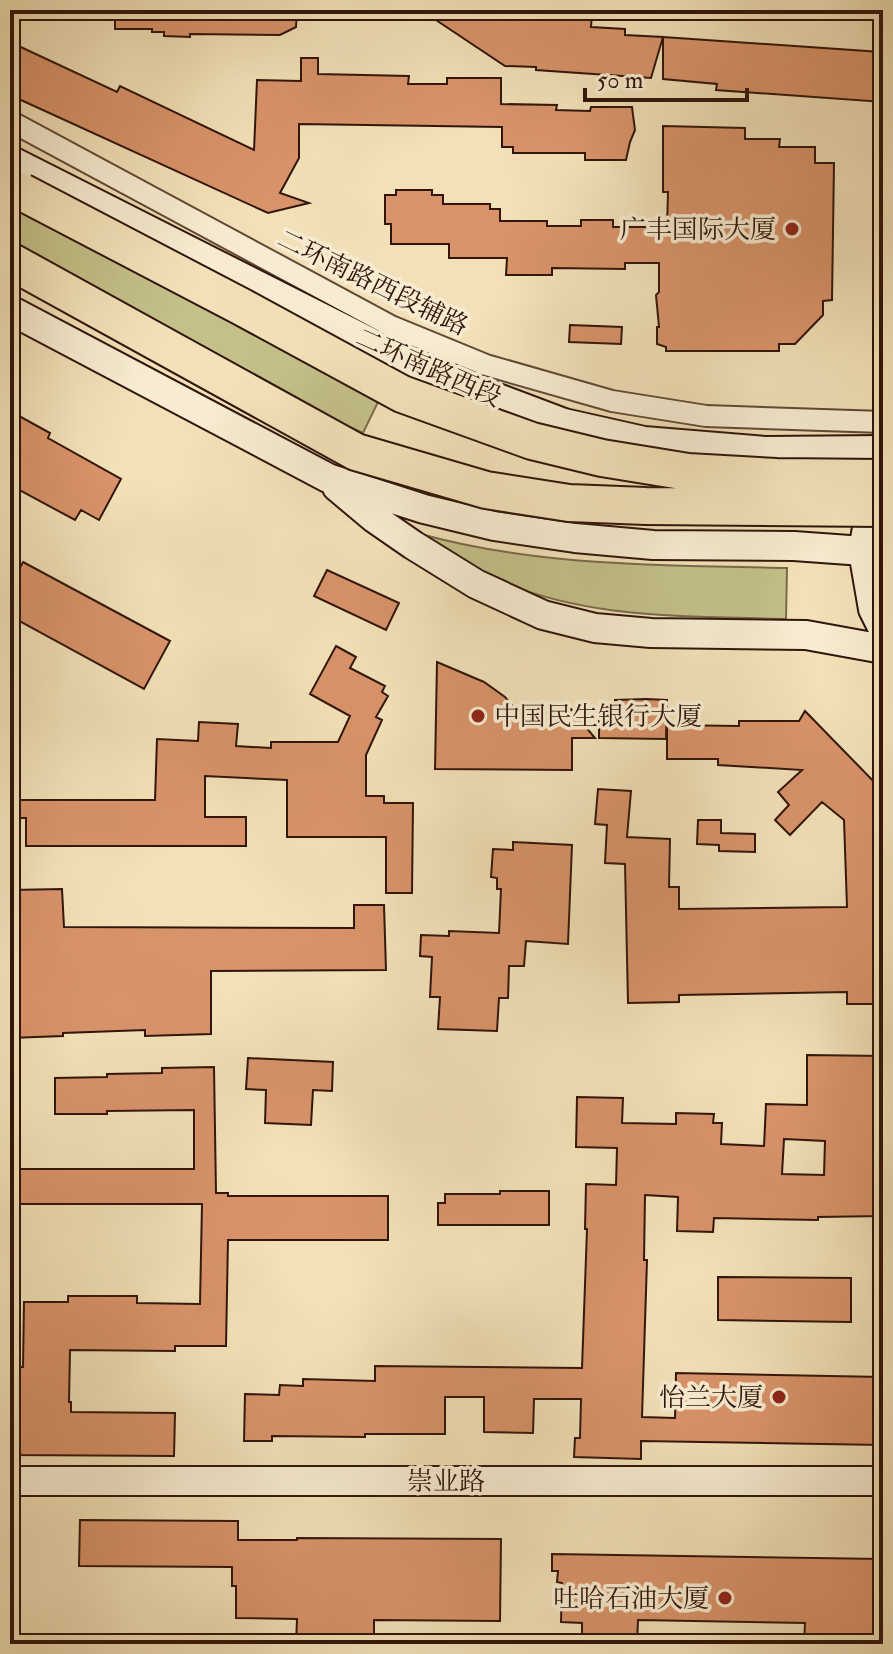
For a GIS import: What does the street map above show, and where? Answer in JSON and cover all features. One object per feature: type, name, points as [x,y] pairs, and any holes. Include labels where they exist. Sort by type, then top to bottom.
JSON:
[{"type":"highway","name":"二环南路西段","points":[[13,168],[242,307],[402,394],[532,441],[602,458],[688,472],[883,478]]},
{"type":"highway","points":[[10,261],[356,452],[427,474],[486,490],[569,503],[883,508]]},
{"type":"main road","name":"二环南路西段","points":[[13,168],[431,373],[564,423],[644,441],[765,451],[883,451]]},
{"type":"main road","points":[[10,310],[328,478],[424,509],[494,526],[575,538],[653,545],[794,546],[863,551]]},
{"type":"main road","points":[[883,451],[870,503],[863,551],[873,609],[883,629]]},
{"type":"main road","points":[[328,478],[374,518],[413,545],[476,584],[543,615],[595,628],[651,633],[806,635],[883,649]]},
{"type":"main road","name":"崇业路","points":[[10,1481],[883,1481]]},
{"type":"street","name":"二环南路西段辅路","points":[[10,121],[391,326],[486,365],[612,401],[706,416],[883,422]]},
{"type":"shaded area","points":[[10,202],[378,402],[363,433],[279,396],[10,253]]},
{"type":"shaded area","points":[[417,533],[463,544],[554,558],[647,565],[787,568],[786,619],[632,613],[557,600],[485,574]]},
{"type":"building","points":[[115,10],[297,10],[296,27],[280,35],[190,34],[190,37],[164,36],[164,32],[152,32],[152,29],[115,29]]},
{"type":"building","points":[[421,10],[581,10],[592,13],[591,27],[625,29],[625,35],[663,37],[651,78],[536,70],[536,67],[505,66]]},
{"type":"building","points":[[663,37],[881,52],[883,102],[716,90],[717,84],[663,79]]},
{"type":"building","points":[[10,42],[117,92],[120,86],[254,150],[257,80],[301,81],[301,58],[318,58],[318,74],[409,76],[408,84],[447,84],[447,78],[501,78],[501,104],[557,105],[556,110],[590,111],[591,107],[632,107],[635,130],[626,160],[585,160],[585,153],[513,153],[513,147],[502,147],[502,127],[299,124],[299,158],[280,193],[309,203],[268,213],[10,95]]},
{"type":"building","points":[[663,126],[745,128],[745,139],[780,139],[779,147],[815,147],[815,163],[834,163],[832,300],[823,301],[823,315],[795,344],[779,344],[779,351],[666,351],[666,347],[657,344],[659,263],[625,263],[625,269],[552,268],[552,275],[506,275],[507,258],[449,258],[449,244],[391,244],[391,224],[385,224],[385,195],[396,195],[396,190],[432,190],[432,195],[443,195],[443,204],[490,204],[490,209],[500,209],[500,221],[547,221],[547,226],[581,226],[581,220],[613,220],[613,227],[667,227],[668,192],[663,192]]},
{"type":"building","points":[[570,325],[622,327],[621,344],[569,342]]},
{"type":"building","points":[[10,411],[50,433],[48,438],[121,479],[99,520],[81,510],[75,520],[10,485]]},
{"type":"building","points":[[23,562],[170,641],[144,689],[10,616],[10,586]]},
{"type":"building","points":[[327,570],[399,603],[386,630],[314,596]]},
{"type":"building","points":[[336,646],[356,657],[350,668],[385,686],[382,692],[388,696],[376,717],[382,720],[366,755],[366,796],[384,796],[384,803],[413,803],[412,893],[386,893],[386,837],[287,837],[287,780],[205,776],[205,817],[246,817],[246,846],[26,846],[26,818],[18,818],[18,800],[155,800],[157,739],[198,741],[199,722],[238,724],[236,746],[271,748],[271,742],[338,742],[350,716],[310,694]]},
{"type":"building","name":"中国民生银行大厦","points":[[437,662],[484,682],[505,697],[525,721],[544,713],[571,709],[595,738],[572,738],[572,770],[435,769]]},
{"type":"building","points":[[615,700],[667,700],[666,739],[599,738],[599,706],[615,706]]},
{"type":"building","points":[[805,711],[883,791],[882,1004],[847,1004],[847,992],[679,995],[679,1002],[628,1003],[625,864],[605,863],[607,825],[595,824],[598,789],[631,791],[627,837],[670,839],[669,887],[679,887],[679,909],[847,907],[844,820],[822,802],[790,835],[775,820],[789,805],[778,792],[802,770],[718,765],[718,759],[667,759],[667,725],[739,726],[739,721],[799,721]]},
{"type":"building","points":[[698,820],[721,820],[721,833],[755,834],[755,852],[719,851],[719,845],[697,844]]},
{"type":"building","points":[[513,842],[572,845],[568,944],[526,941],[524,966],[509,966],[508,998],[499,998],[497,1031],[438,1029],[440,997],[430,997],[432,957],[420,956],[421,935],[449,936],[449,931],[499,933],[501,889],[497,889],[497,878],[491,877],[493,849],[513,850]]},
{"type":"building","points":[[62,889],[64,927],[354,928],[354,905],[384,905],[386,970],[211,971],[211,1034],[145,1036],[145,1030],[10,1038],[10,1001],[18,1000],[18,916],[10,916],[10,890]]},
{"type":"building","points":[[807,1055],[883,1056],[883,1216],[818,1217],[818,1220],[714,1218],[713,1232],[677,1231],[678,1197],[645,1195],[644,1260],[647,1260],[642,1417],[675,1418],[676,1373],[883,1377],[883,1445],[641,1441],[641,1459],[574,1457],[575,1438],[580,1438],[581,1399],[534,1399],[533,1433],[484,1432],[484,1397],[445,1397],[445,1434],[272,1436],[272,1441],[244,1441],[245,1394],[279,1395],[280,1385],[303,1386],[303,1379],[375,1381],[375,1366],[582,1368],[586,1184],[616,1185],[617,1148],[576,1147],[577,1097],[623,1098],[622,1123],[676,1124],[676,1113],[714,1114],[713,1123],[722,1123],[721,1144],[764,1146],[766,1104],[807,1105]],"holes":[[[784,1139],[825,1141],[824,1175],[782,1174]]]},
{"type":"building","points":[[248,1058],[333,1062],[332,1091],[313,1090],[311,1125],[265,1123],[266,1090],[246,1089]]},
{"type":"building","points":[[214,1067],[216,1193],[228,1193],[228,1196],[388,1196],[388,1240],[228,1240],[226,1346],[175,1346],[175,1351],[70,1350],[71,1412],[175,1413],[174,1456],[10,1455],[10,1367],[23,1367],[24,1302],[68,1302],[68,1296],[137,1296],[137,1303],[200,1304],[202,1204],[10,1204],[10,1169],[194,1169],[194,1110],[55,1114],[55,1078],[162,1073],[162,1068]]},
{"type":"building","points":[[500,1191],[549,1191],[549,1225],[438,1225],[438,1203],[445,1203],[445,1194],[500,1194]]},
{"type":"building","points":[[718,1277],[851,1278],[851,1322],[718,1320]]},
{"type":"building","points":[[80,1520],[238,1521],[238,1540],[501,1539],[500,1621],[374,1620],[374,1644],[296,1644],[297,1619],[236,1618],[236,1586],[232,1586],[232,1567],[79,1566]]},
{"type":"building","name":"吐哈石油大厦","points":[[552,1554],[883,1559],[883,1644],[804,1644],[805,1623],[638,1620],[637,1644],[582,1644],[582,1623],[561,1622],[562,1583],[557,1582],[558,1571],[552,1571]]},
{"type":"place","name":"广丰国际大厦","points":[[792,229]]},
{"type":"place","name":"中国民生银行大厦","points":[[478,716]]},
{"type":"place","name":"怡兰大厦","points":[[779,1397]]},
{"type":"place","name":"吐哈石油大厦","points":[[725,1598]]}]
